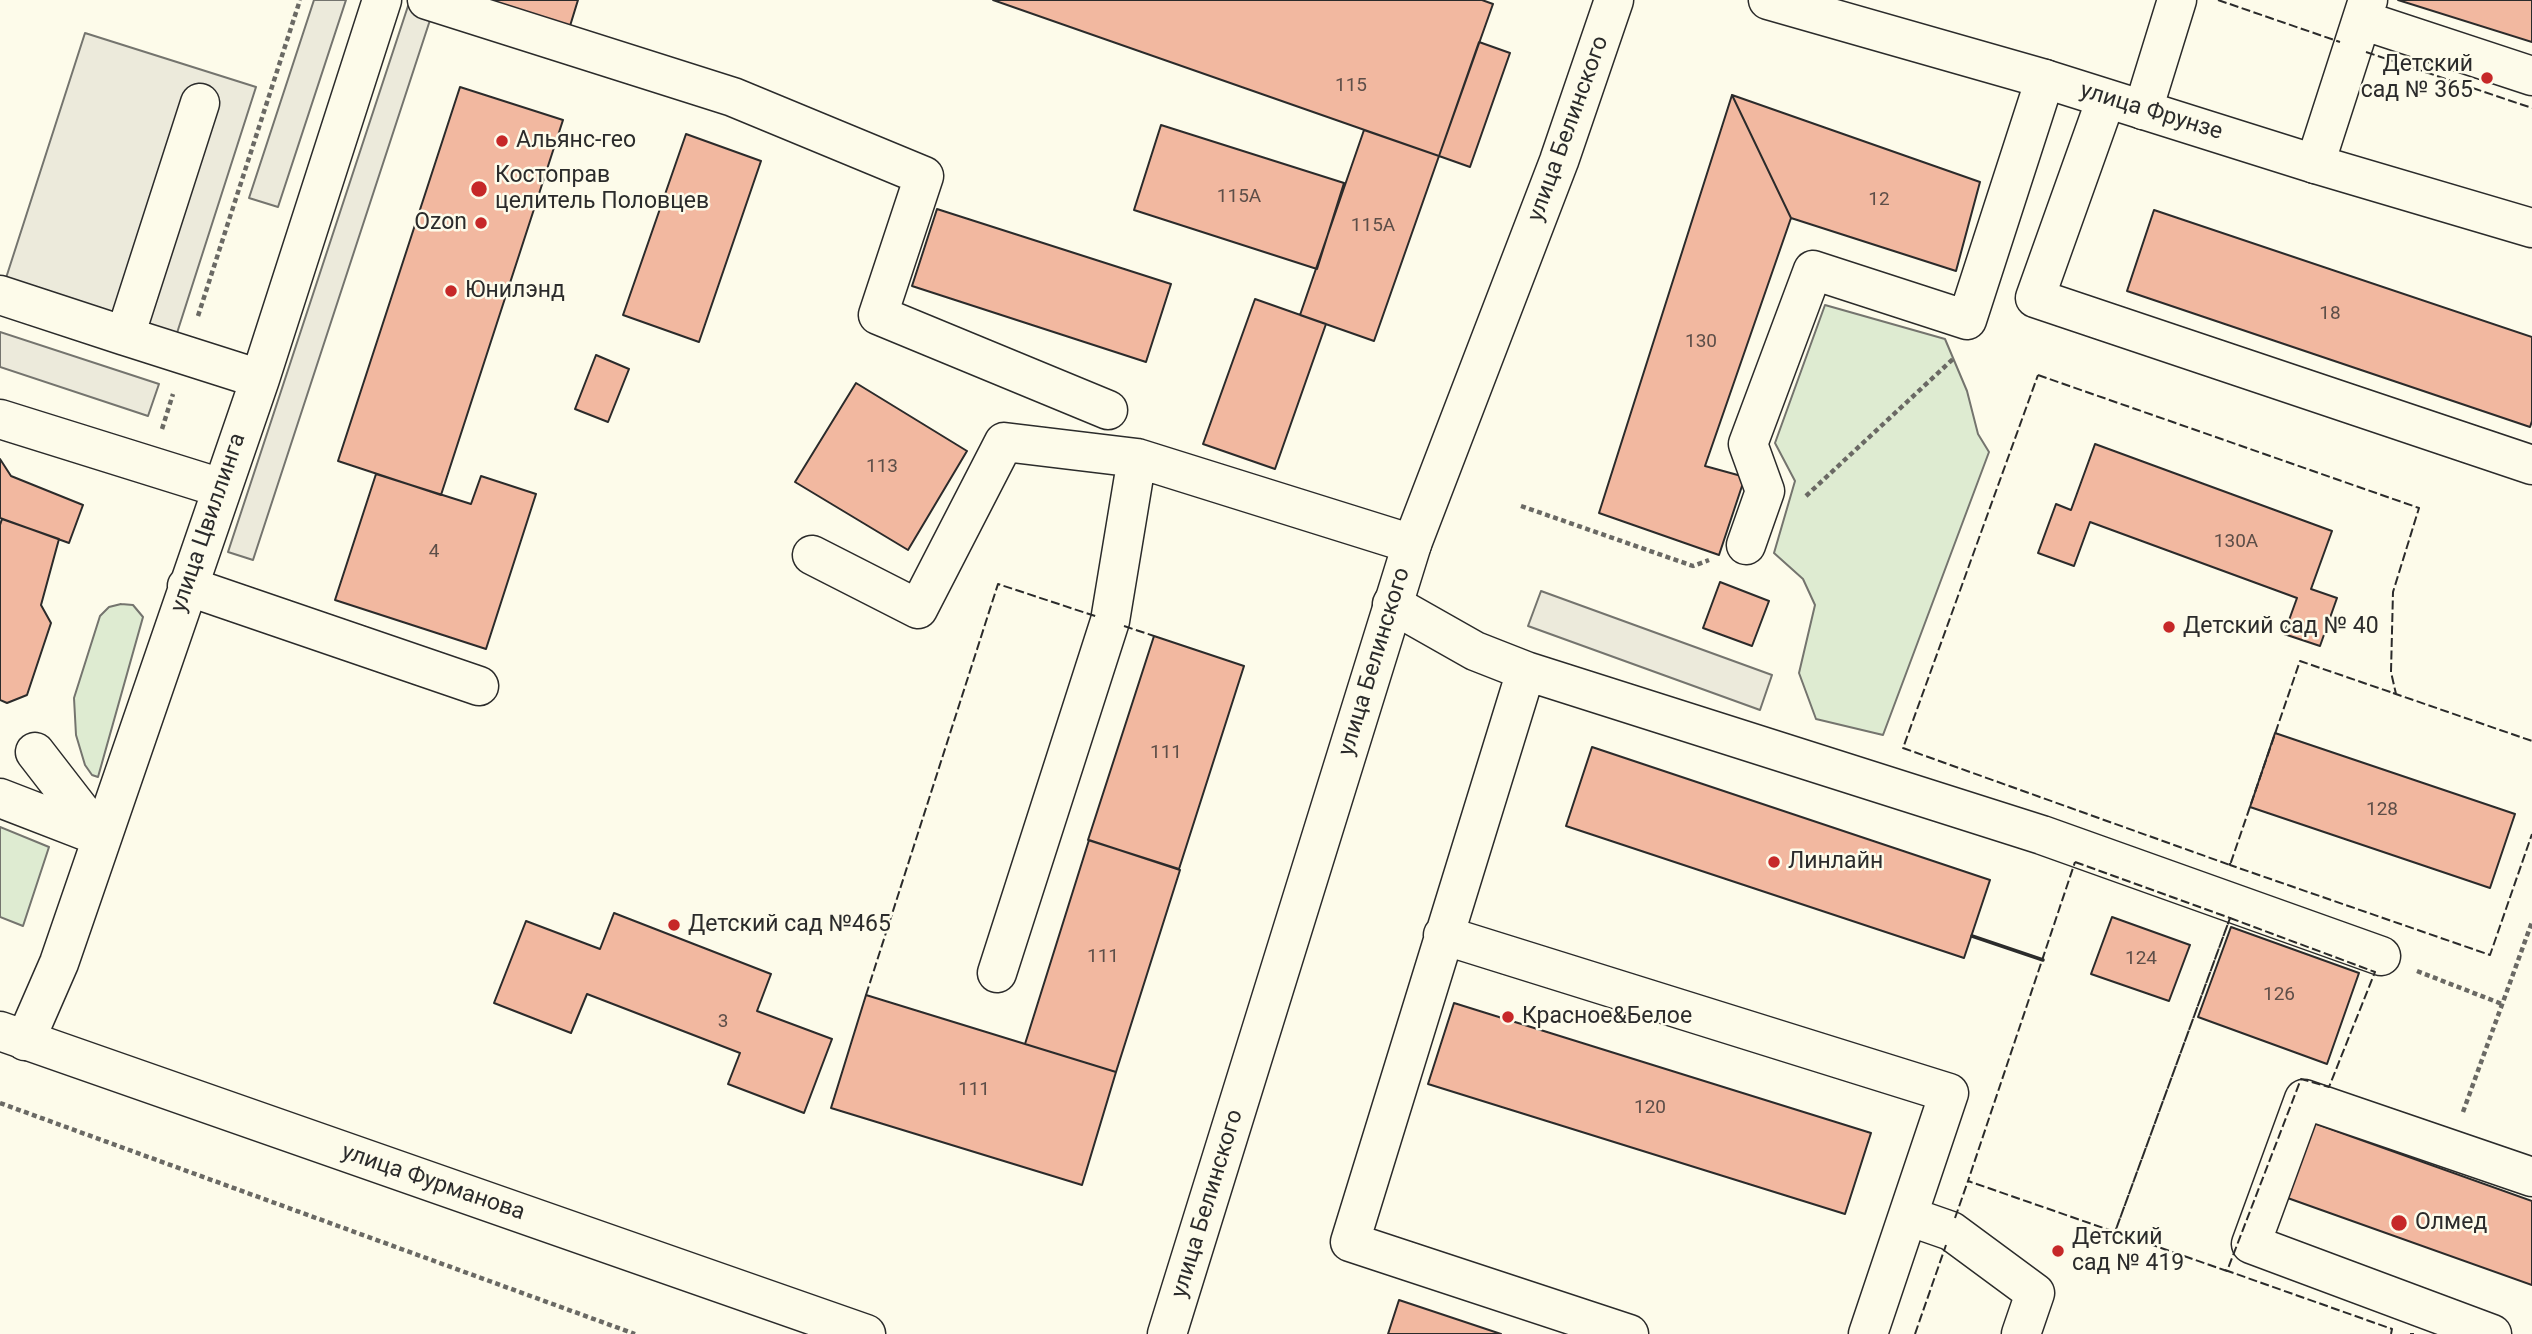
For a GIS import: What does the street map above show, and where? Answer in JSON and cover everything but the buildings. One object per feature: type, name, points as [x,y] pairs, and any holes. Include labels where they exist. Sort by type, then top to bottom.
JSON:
[{"type":"main road","name":"улица Цвиллинга","points":[[13,1036],[59,963],[260,379],[382,0]]},
{"type":"main road","points":[[427,0],[733,97],[924,176],[878,315],[1108,410]]},
{"type":"main road","name":"улица Белинского","points":[[1167,1334],[1412,544],[1559,161],[1614,0]]},
{"type":"main road","name":"улица Фрунзе","points":[[1769,0],[2045,79],[2532,228]]},
{"type":"main road","points":[[2143,110],[2177,0]]},
{"type":"main road","points":[[2315,163],[2365,10],[2532,76]]},
{"type":"main road","points":[[1746,545],[1765,491],[1748,444],[1813,270],[1967,320],[2045,79]]},
{"type":"main road","points":[[2106,99],[2035,298],[2532,465]]},
{"type":"main road","points":[[125,336],[200,103]]},
{"type":"main road","points":[[0,295],[260,379]]},
{"type":"main road","points":[[0,419],[221,488]]},
{"type":"main road","points":[[812,555],[918,609],[1004,442],[1137,458],[1412,544]]},
{"type":"main road","points":[[997,973],[1110,621],[1137,458]]},
{"type":"main road","points":[[187,586],[479,686]]},
{"type":"main road","points":[[1392,604],[1475,651],[1526,670],[2042,835],[2381,956]]},
{"type":"main road","points":[[1526,670],[1350,1242],[1629,1334]]},
{"type":"main road","points":[[35,752],[101,837]]},
{"type":"main road","points":[[0,798],[101,837]]},
{"type":"main road","points":[[1443,935],[1949,1093],[1868,1334]]},
{"type":"main road","name":"улица Фурманова","points":[[13,1036],[866,1334]]},
{"type":"main road","points":[[2492,1334],[2251,1244],[2304,1099],[2532,1177]]},
{"type":"main road","points":[[1908,1216],[1951,1231],[2035,1293],[2021,1334]]},
{"type":"path","points":[[150,466],[300,0]]},
{"type":"path","points":[[2449,1149],[2532,922]]},
{"type":"path","points":[[2381,956],[2502,1004]]},
{"type":"path","points":[[0,1103],[635,1334]]},
{"type":"green space","points":[[1825,305],[1945,339],[1967,391],[1978,434],[1989,452],[1883,735],[1816,719],[1799,673],[1815,605],[1803,579],[1774,553],[1795,481],[1775,443]]},
{"type":"green space","points":[[133,605],[143,617],[98,777],[92,775],[85,765],[76,735],[74,698],[100,616],[109,607]]},
{"type":"green space","points":[[0,827],[49,847],[23,926],[0,917]]},
{"type":"shaded area","points":[[314,0],[346,0],[278,207],[249,198]]},
{"type":"shaded area","points":[[408,6],[432,14],[253,560],[228,552]]},
{"type":"shaded area","points":[[85,33],[256,87],[177,333],[6,278]]},
{"type":"shaded area","points":[[0,332],[159,384],[148,416],[0,367]]},
{"type":"shaded area","points":[[1541,591],[1772,675],[1760,710],[1528,626]]},
{"type":"fence","points":[[2218,0],[2340,42]]},
{"type":"fence","points":[[2366,52],[2532,108]]},
{"type":"fence","points":[[2038,375],[2419,508],[2393,592],[2391,672],[2396,694],[2300,661],[2230,865],[1903,748],[2038,375]]},
{"type":"fence","points":[[866,995],[998,584],[1098,617]]},
{"type":"fence","points":[[1124,626],[1154,636]]},
{"type":"fence","points":[[2393,693],[2532,741]]},
{"type":"fence","points":[[2230,863],[2490,955],[2532,834]]},
{"type":"fence","points":[[2075,862],[2230,918],[2115,1232],[1968,1181],[2075,862]]},
{"type":"fence","points":[[2230,918],[2375,972],[2329,1087],[2301,1079],[2227,1271],[2115,1232],[2230,918]]},
{"type":"fence","points":[[1955,1218],[1968,1181],[1971,1182]]},
{"type":"fence","points":[[1915,1334],[1946,1245]]},
{"type":"fence","points":[[2225,1270],[2392,1329],[2391,1334]]},
{"type":"wall","points":[[1972,936],[2043,960]]},
{"type":"place","name":"Детский сад № 365","points":[[2487,78]]},
{"type":"place","name":"Альянс-гео","points":[[502,141]]},
{"type":"place","name":"Костоправ целитель Половцев","points":[[479,189]]},
{"type":"place","name":"Ozon","points":[[481,223]]},
{"type":"place","name":"Юнилэнд","points":[[451,291]]},
{"type":"place","name":"Детский сад № 40","points":[[2169,627]]},
{"type":"place","name":"Линлайн","points":[[1774,862]]},
{"type":"place","name":"Детский сад №465","points":[[674,925]]},
{"type":"place","name":"Красное&Белое","points":[[1508,1017]]},
{"type":"place","name":"Олмед","points":[[2399,1223]]},
{"type":"place","name":"Детский сад № 419","points":[[2058,1251]]}]
